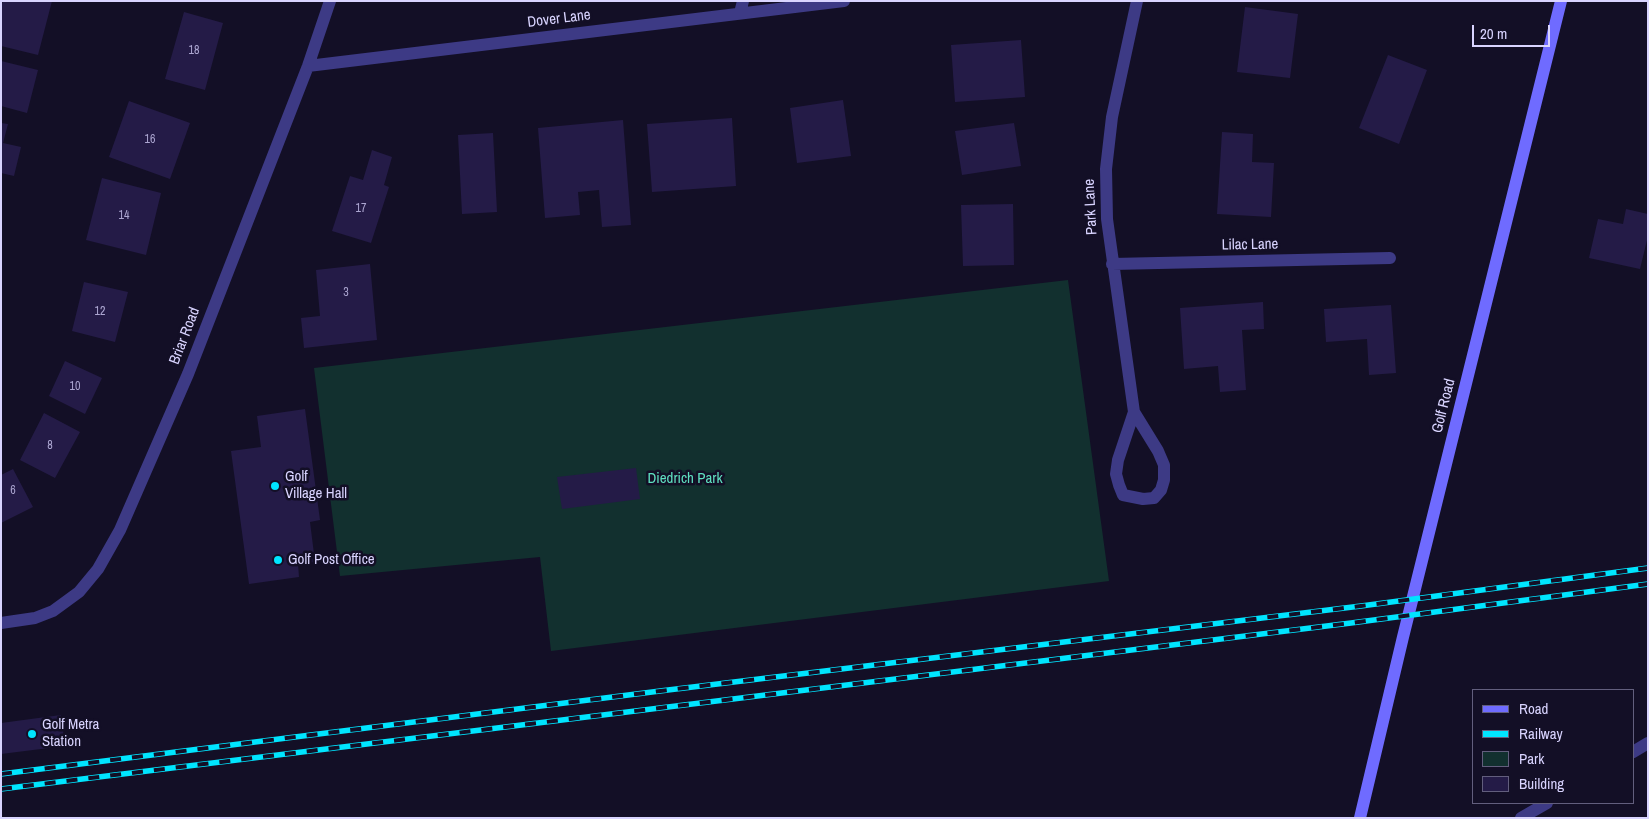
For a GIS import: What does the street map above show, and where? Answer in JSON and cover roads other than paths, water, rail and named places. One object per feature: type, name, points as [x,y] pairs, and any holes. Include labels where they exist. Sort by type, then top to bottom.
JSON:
[{"type":"main road","name":"Golf Road","points":[[1360,818],[1400,646],[1561,1]]},
{"type":"street","name":"Briar Road","points":[[1,623],[35,618],[53,611],[79,592],[98,569],[120,530],[188,374],[308,66],[330,1]]},
{"type":"street","name":"Dover Lane","points":[[308,66],[742,7],[844,1]]},
{"type":"street","name":"Park Lane","points":[[1134,412],[1118,460],[1116,474],[1123,495],[1143,499],[1154,498],[1161,490],[1164,480],[1164,465],[1158,451],[1134,412],[1107,219],[1106,169],[1112,117],[1137,1]]},
{"type":"street","name":"Lilac Lane","points":[[1112,264],[1390,258]]},
{"type":"street","points":[[1634,751],[1648,743]]},
{"type":"street","points":[[1522,818],[1545,804]]},
{"type":"railway","points":[[1,774],[668,690],[1361,606],[1648,568]]},
{"type":"railway","points":[[1,789],[1351,623],[1648,584]]},
{"type":"place","name":"Golf Village Hall","points":[[275,486]]},
{"type":"place","name":"Golf Post Office","points":[[278,560]]},
{"type":"place","name":"Golf Metra Station","points":[[32,734]]},
{"type":"park label","name":"Diedrich Park","points":[[685,479]]}]
